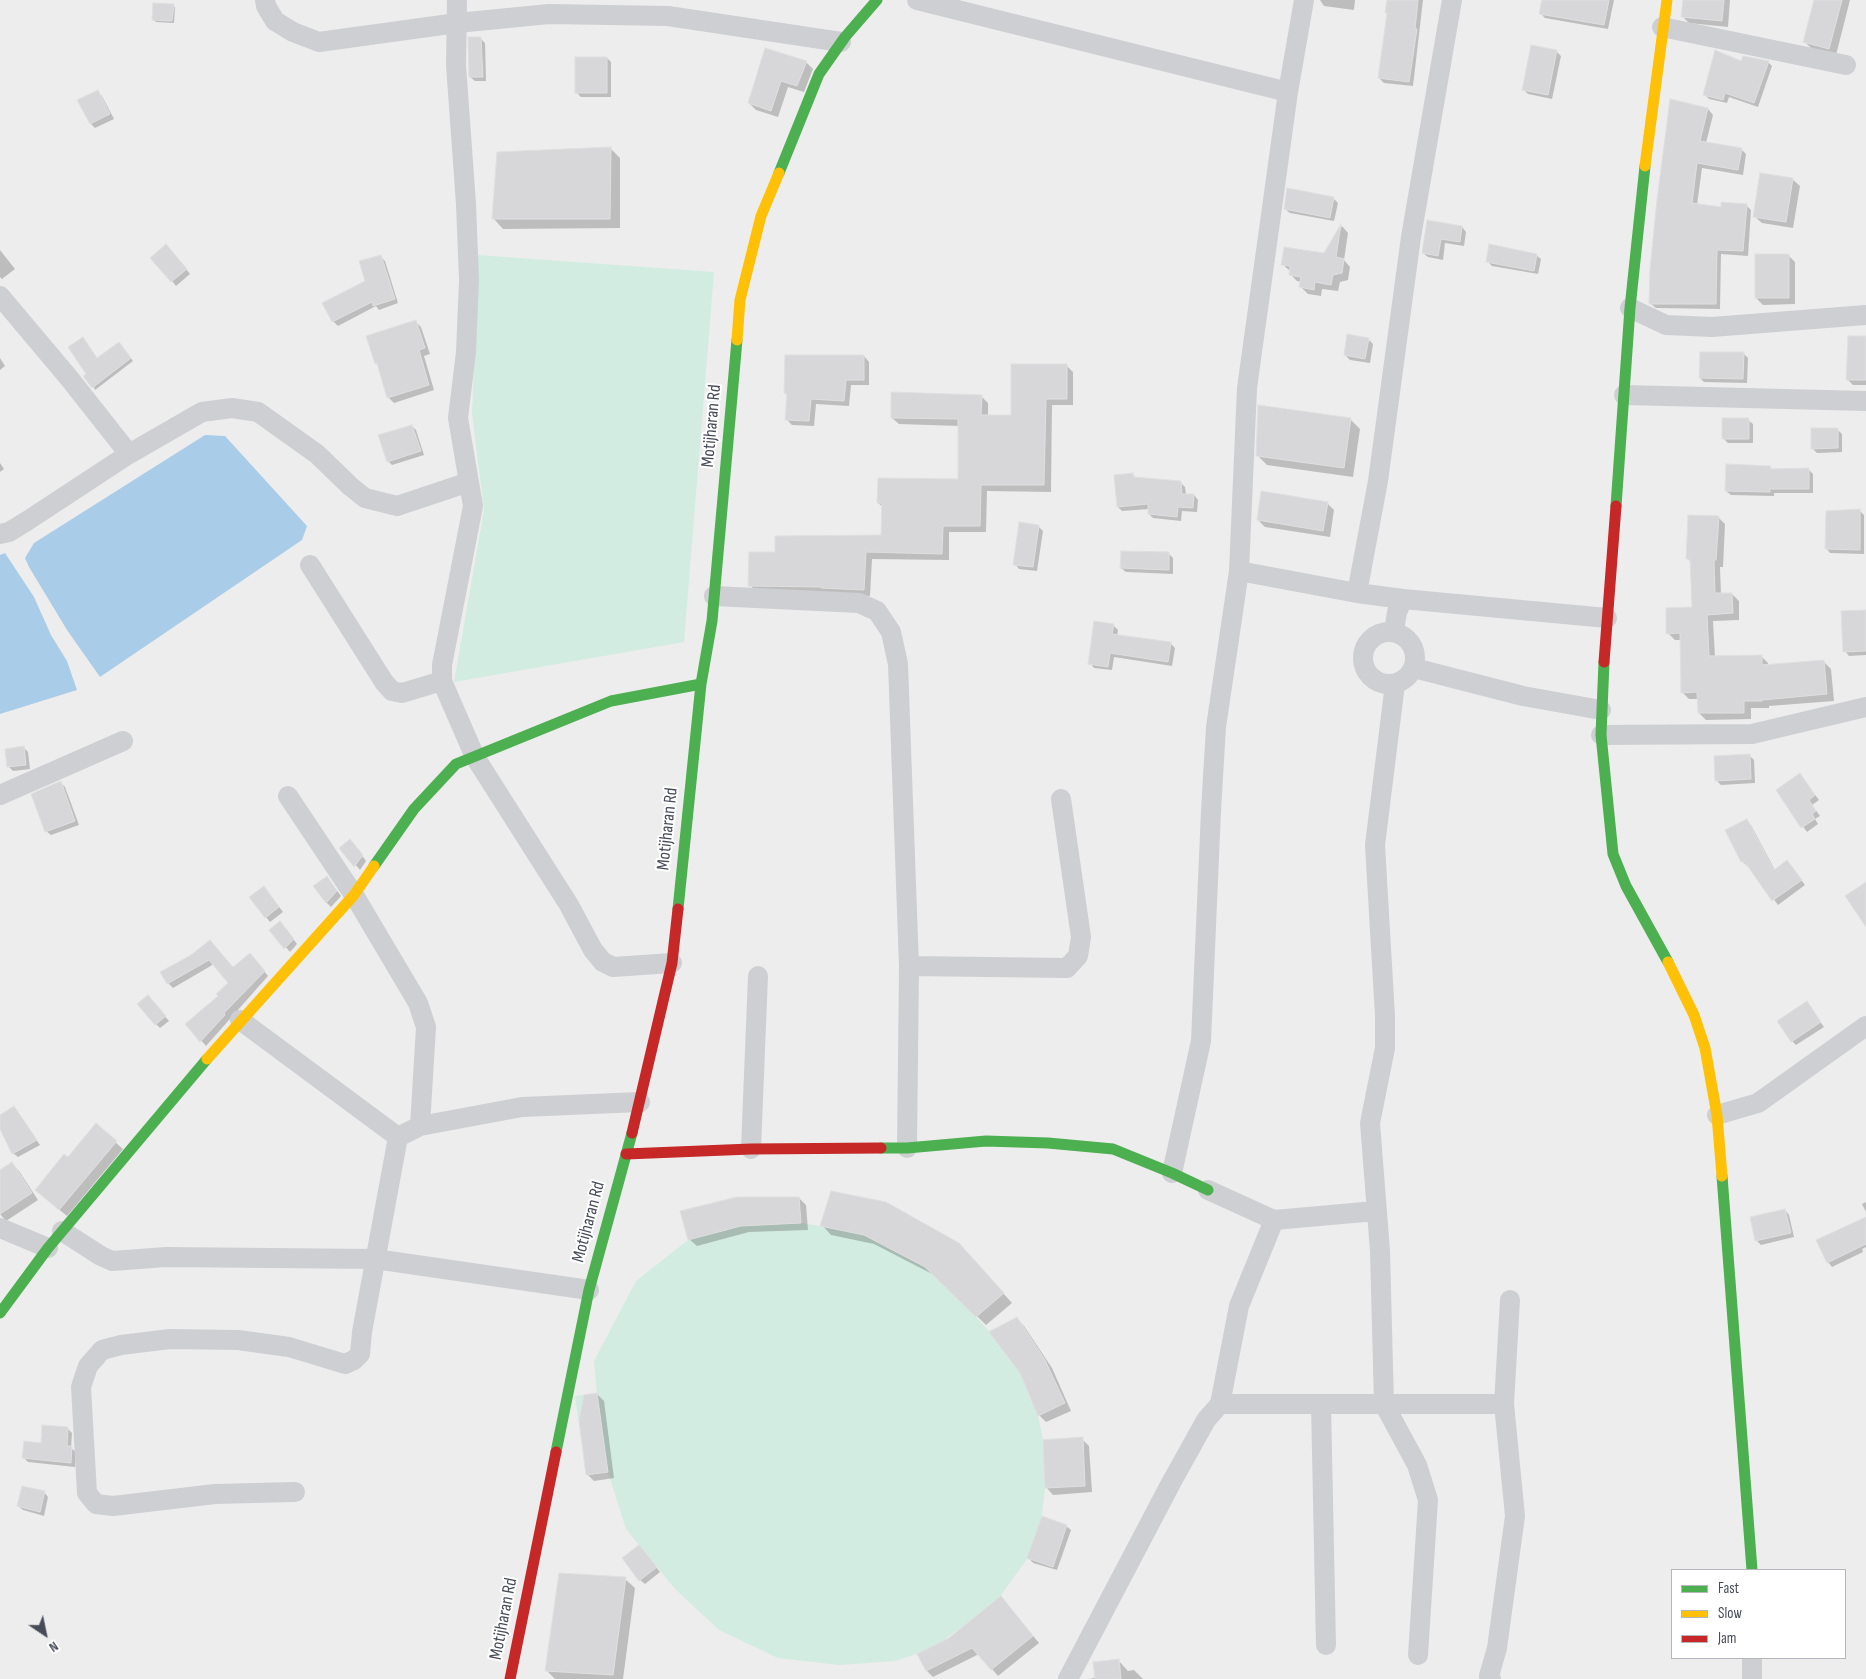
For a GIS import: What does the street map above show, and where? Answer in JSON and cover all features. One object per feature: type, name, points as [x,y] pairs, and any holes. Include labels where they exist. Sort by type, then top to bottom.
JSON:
[{"type":"street","points":[[265,0],[266,6],[275,21],[293,32],[319,42],[457,22],[549,14],[670,8],[841,42]]},
{"type":"street","points":[[457,0],[456,65],[466,204],[469,280],[466,352],[458,418],[473,506],[442,665],[442,681],[475,757],[569,905],[593,950],[603,962],[613,967],[672,962]]},
{"type":"street","name":"Motijharan Rd","points":[[510,1679],[589,1290],[640,1102],[672,962],[701,684],[712,621],[740,300],[762,216],[819,74],[841,42],[878,0]]},
{"type":"street","points":[[917,0],[1288,92]]},
{"type":"street","points":[[1172,1173],[1201,1041],[1210,820],[1216,727],[1239,571],[1247,388],[1288,92],[1304,0]]},
{"type":"street","points":[[1357,593],[1378,481],[1411,237],[1452,0]]},
{"type":"street","points":[[1667,0],[1662,26],[1641,198],[1630,308],[1600,710],[1601,735],[1613,854],[1626,886],[1684,992],[1705,1048],[1717,1116],[1752,1569]]},
{"type":"street","points":[[1662,26],[1846,65]]},
{"type":"street","points":[[0,296],[69,378],[129,454]]},
{"type":"street","points":[[1630,308],[1666,325],[1712,326],[1866,316]]},
{"type":"street","points":[[1624,395],[1866,401]]},
{"type":"street","points":[[3,529],[202,412],[232,408],[258,412],[317,454],[364,498],[397,506],[469,482]]},
{"type":"street","points":[[310,565],[384,682],[392,691],[402,693],[442,681]]},
{"type":"street","points":[[1239,571],[1357,593],[1607,618]]},
{"type":"street","points":[[714,596],[859,603],[877,611],[891,632],[898,664],[909,966],[907,1148]]},
{"type":"street","points":[[1394,632],[1397,612],[1404,599]]},
{"type":"street","points":[[1381,632],[1394,632],[1405,636],[1413,645],[1416,657],[1414,668],[1395,684],[1382,684],[1370,677],[1363,666],[1362,652],[1369,640],[1381,632]]},
{"type":"street","points":[[1414,668],[1523,696],[1600,710]]},
{"type":"street","points":[[0,1313],[48,1248],[240,1020],[354,895],[414,809],[456,764],[610,701],[701,684]]},
{"type":"street","points":[[1395,684],[1375,845],[1385,1016],[1385,1048],[1370,1123],[1380,1251],[1384,1404],[1417,1465],[1428,1500],[1418,1655]]},
{"type":"street","points":[[1601,735],[1752,734],[1866,707]]},
{"type":"street","points":[[0,795],[123,741]]},
{"type":"street","points":[[288,796],[354,895],[418,1003],[426,1027],[420,1126]]},
{"type":"street","points":[[909,966],[1067,968],[1078,956],[1081,937],[1061,799]]},
{"type":"street","points":[[751,1149],[758,976]]},
{"type":"street","points":[[240,1020],[398,1137]]},
{"type":"street","points":[[1717,1116],[1758,1104],[1866,1026]]},
{"type":"street","points":[[398,1137],[420,1126],[522,1107],[640,1102]]},
{"type":"street","points":[[295,1492],[215,1494],[113,1506],[96,1504],[87,1494],[80,1387],[88,1366],[102,1350],[121,1345],[170,1339],[238,1340],[288,1347],[345,1364],[354,1360],[360,1354],[362,1332],[398,1137]]},
{"type":"street","points":[[626,1154],[751,1149],[907,1148],[986,1141],[1048,1143],[1113,1150],[1172,1173],[1274,1220],[1376,1211]]},
{"type":"street","points":[[1068,1679],[1171,1482],[1206,1420],[1220,1404],[1239,1306],[1274,1220]]},
{"type":"street","points":[[0,1228],[48,1248]]},
{"type":"street","points":[[62,1231],[100,1256],[112,1261],[166,1257],[375,1259],[589,1290]]},
{"type":"street","points":[[1491,1679],[1489,1676],[1497,1648],[1515,1516],[1504,1404],[1510,1300]]},
{"type":"street","points":[[1220,1404],[1504,1404]]},
{"type":"street","points":[[1321,1404],[1326,1645]]},
{"type":"street","points":[[1752,1659],[1752,1679]]},
{"type":"green space","points":[[478,255],[714,272],[684,642],[454,682],[484,510],[472,414]]},
{"type":"green space","points":[[831,1191],[886,1202],[959,1243],[1004,1293],[976,1317],[989,1331],[1017,1317],[1045,1360],[1065,1403],[1038,1416],[1043,1439],[1083,1437],[1085,1486],[1045,1488],[1042,1516],[1067,1525],[1053,1567],[1027,1559],[1001,1595],[1033,1636],[991,1670],[958,1630],[945,1639],[954,1657],[926,1671],[917,1654],[895,1661],[839,1665],[778,1658],[719,1630],[675,1589],[657,1567],[639,1581],[622,1558],[639,1545],[626,1529],[608,1472],[586,1475],[575,1396],[597,1393],[594,1361],[636,1281],[688,1240],[680,1211],[737,1197],[799,1197],[801,1223],[820,1226]]},
{"type":"water","points":[[205,435],[225,436],[307,526],[302,540],[100,677],[67,630],[25,558],[34,543]]},
{"type":"water","points":[[5,553],[34,597],[51,635],[67,661],[77,690],[0,714],[0,555]]},
{"type":"building","points":[[1387,0],[1418,0],[1415,29],[1417,29],[1409,82],[1378,78]]},
{"type":"building","points":[[1542,0],[1609,0],[1604,25],[1539,14]]},
{"type":"building","points":[[1683,0],[1724,0],[1722,21],[1681,17]]},
{"type":"building","points":[[1814,0],[1842,0],[1829,49],[1803,42]]},
{"type":"building","points":[[153,3],[174,4],[172,21],[152,20]]},
{"type":"building","points":[[468,37],[481,37],[483,77],[469,77]]},
{"type":"building","points":[[1531,45],[1557,50],[1548,95],[1522,90]]},
{"type":"building","points":[[765,48],[807,61],[797,86],[781,81],[771,111],[748,103]]},
{"type":"building","points":[[1715,50],[1741,61],[1743,56],[1769,61],[1754,103],[1725,93],[1723,100],[1703,95]]},
{"type":"building","points":[[575,57],[607,57],[607,93],[575,93]]},
{"type":"building","points":[[98,90],[110,114],[90,124],[77,100]]},
{"type":"building","points":[[1670,99],[1708,108],[1700,141],[1742,148],[1738,170],[1697,163],[1692,203],[1721,207],[1721,202],[1747,204],[1743,251],[1717,250],[1716,304],[1649,304],[1650,269],[1657,200]]},
{"type":"building","points":[[611,147],[610,219],[492,219],[497,152]]},
{"type":"building","points":[[1760,173],[1793,178],[1786,222],[1753,217]]},
{"type":"building","points":[[1287,188],[1334,197],[1330,218],[1284,209]]},
{"type":"building","points":[[1427,220],[1462,226],[1460,242],[1441,239],[1438,256],[1422,253]]},
{"type":"building","points":[[1341,224],[1336,257],[1344,259],[1342,273],[1333,275],[1331,285],[1315,282],[1314,290],[1299,287],[1301,277],[1289,275],[1290,266],[1281,265],[1284,247],[1324,253]]},
{"type":"building","points":[[166,244],[187,269],[171,282],[150,258]]},
{"type":"building","points":[[1489,244],[1537,254],[1534,271],[1486,262]]},
{"type":"building","points":[[1755,254],[1789,254],[1789,298],[1755,298]]},
{"type":"building","points":[[381,255],[395,299],[373,306],[372,302],[332,322],[322,303],[365,281],[359,261]]},
{"type":"building","points":[[416,320],[425,348],[419,350],[429,385],[387,398],[377,363],[375,364],[366,336]]},
{"type":"building","points":[[1347,334],[1369,338],[1365,359],[1344,355]]},
{"type":"building","points":[[1848,336],[1866,336],[1866,380],[1846,380]]},
{"type":"building","points":[[83,337],[97,358],[119,342],[131,358],[92,388],[83,376],[86,374],[68,347]]},
{"type":"building","points":[[1700,352],[1744,352],[1743,379],[1699,378]]},
{"type":"building","points":[[785,355],[864,355],[864,380],[846,380],[844,401],[811,399],[809,421],[785,420],[787,394],[784,393]]},
{"type":"building","points":[[1011,364],[1067,364],[1067,399],[1046,399],[1044,485],[981,485],[980,526],[943,526],[942,554],[866,552],[864,590],[821,587],[748,586],[749,552],[775,552],[775,536],[881,535],[882,503],[877,503],[878,478],[958,479],[958,419],[891,418],[891,392],[982,395],[981,415],[1011,415]]},
{"type":"building","points":[[1258,405],[1351,418],[1344,468],[1256,456]]},
{"type":"building","points":[[1722,418],[1749,418],[1749,439],[1722,439]]},
{"type":"building","points":[[412,425],[421,451],[387,462],[378,435]]},
{"type":"building","points":[[1811,428],[1838,428],[1838,448],[1811,449]]},
{"type":"building","points":[[1726,464],[1771,466],[1770,469],[1809,468],[1809,489],[1770,489],[1770,492],[1725,491]]},
{"type":"building","points":[[1133,473],[1133,477],[1181,481],[1182,494],[1194,494],[1193,508],[1178,507],[1177,517],[1148,514],[1148,504],[1117,507],[1114,475]]},
{"type":"building","points":[[1261,491],[1328,502],[1323,531],[1257,520]]},
{"type":"building","points":[[1860,509],[1860,550],[1825,549],[1826,511]]},
{"type":"building","points":[[1688,515],[1719,516],[1716,560],[1714,560],[1715,593],[1732,593],[1733,613],[1707,615],[1709,656],[1762,655],[1762,665],[1824,660],[1827,694],[1762,701],[1744,701],[1744,713],[1698,713],[1697,692],[1681,693],[1680,633],[1666,634],[1666,608],[1692,607],[1690,559],[1686,559]]},
{"type":"building","points":[[1019,522],[1039,525],[1033,567],[1013,565]]},
{"type":"building","points":[[1121,551],[1169,552],[1169,570],[1120,568]]},
{"type":"building","points":[[1866,610],[1866,651],[1843,652],[1841,611]]},
{"type":"building","points":[[1094,621],[1114,624],[1112,634],[1171,642],[1168,662],[1110,653],[1108,667],[1088,664]]},
{"type":"building","points":[[24,746],[26,765],[7,767],[5,749]]},
{"type":"building","points":[[1750,754],[1751,779],[1715,781],[1714,756]]},
{"type":"building","points":[[1800,773],[1815,795],[1809,800],[1816,811],[1812,814],[1815,819],[1801,828],[1776,790]]},
{"type":"building","points":[[61,781],[75,821],[45,832],[31,794]]},
{"type":"building","points":[[1747,819],[1774,870],[1787,860],[1802,880],[1772,901],[1744,861],[1741,862],[1725,830]]},
{"type":"building","points":[[350,839],[363,855],[354,867],[339,848]]},
{"type":"building","points":[[327,876],[337,891],[326,903],[313,886]]},
{"type":"building","points":[[1866,882],[1866,927],[1845,896]]},
{"type":"building","points":[[264,886],[279,907],[265,918],[249,897]]},
{"type":"building","points":[[280,921],[294,939],[284,949],[269,930]]},
{"type":"building","points":[[210,940],[233,967],[250,953],[265,971],[224,1013],[225,1015],[200,1042],[185,1024],[218,996],[216,994],[228,983],[209,960],[167,984],[160,972],[191,955]]},
{"type":"building","points":[[148,995],[166,1016],[155,1025],[137,1004]]},
{"type":"building","points":[[1807,1001],[1821,1022],[1791,1042],[1777,1021]]},
{"type":"building","points":[[14,1106],[37,1140],[12,1154],[0,1129],[0,1115]]},
{"type":"building","points":[[96,1123],[117,1141],[59,1210],[35,1190],[64,1154],[68,1157]]},
{"type":"building","points":[[12,1162],[32,1193],[0,1214],[0,1170]]},
{"type":"building","points":[[831,1191],[886,1202],[959,1243],[1004,1293],[976,1317],[925,1267],[864,1235],[820,1226]]},
{"type":"building","points":[[737,1197],[799,1197],[801,1223],[741,1226],[688,1240],[680,1211]]},
{"type":"building","points":[[1785,1209],[1791,1233],[1755,1241],[1750,1217]]},
{"type":"building","points":[[1866,1217],[1866,1244],[1827,1263],[1816,1240]]},
{"type":"building","points":[[1017,1317],[1045,1360],[1065,1403],[1038,1416],[1020,1373],[989,1332]]},
{"type":"building","points":[[597,1393],[608,1472],[586,1475],[579,1420],[584,1395]]},
{"type":"building","points":[[42,1425],[68,1427],[67,1446],[72,1446],[71,1463],[22,1458],[24,1441],[41,1443]]},
{"type":"building","points":[[1083,1437],[1085,1486],[1045,1488],[1043,1440]]},
{"type":"building","points":[[22,1486],[45,1491],[40,1512],[17,1506]]},
{"type":"building","points":[[1042,1516],[1067,1525],[1053,1567],[1027,1558]]},
{"type":"building","points":[[639,1545],[657,1567],[639,1581],[622,1558]]},
{"type":"building","points":[[559,1573],[626,1577],[613,1675],[545,1671]]},
{"type":"building","points":[[1001,1596],[1033,1636],[991,1670],[972,1648],[926,1671],[917,1654],[949,1638]]},
{"type":"building","points":[[1119,1659],[1121,1679],[1095,1679],[1093,1662]]},
{"type":"traffic: fast","points":[[779,173],[819,74],[845,37],[877,0]]},
{"type":"traffic: fast","points":[[1616,506],[1630,308],[1645,166]]},
{"type":"traffic: fast","points":[[678,909],[701,684],[712,621],[737,340]]},
{"type":"traffic: fast","points":[[1604,662],[1601,735],[1613,854],[1626,886],[1668,962]]},
{"type":"traffic: fast","points":[[374,866],[414,809],[456,764],[611,701],[701,684]]},
{"type":"traffic: fast","points":[[0,1313],[48,1248],[207,1059]]},
{"type":"traffic: fast","points":[[556,1452],[589,1290],[632,1133]]},
{"type":"traffic: fast","points":[[881,1148],[907,1148],[986,1141],[1048,1143],[1113,1149],[1208,1190]]},
{"type":"traffic: fast","points":[[1722,1176],[1752,1569]]},
{"type":"traffic: slow","points":[[1645,166],[1667,0]]},
{"type":"traffic: slow","points":[[737,340],[740,300],[761,216],[779,173]]},
{"type":"traffic: slow","points":[[207,1059],[354,895],[374,866]]},
{"type":"traffic: slow","points":[[1668,962],[1694,1015],[1705,1048],[1717,1115],[1722,1176]]},
{"type":"traffic: jam","points":[[1604,662],[1616,506]]},
{"type":"traffic: jam","points":[[632,1133],[672,963],[678,909]]},
{"type":"traffic: jam","points":[[626,1154],[751,1149],[881,1148]]},
{"type":"traffic: jam","points":[[510,1679],[556,1452]]}]
